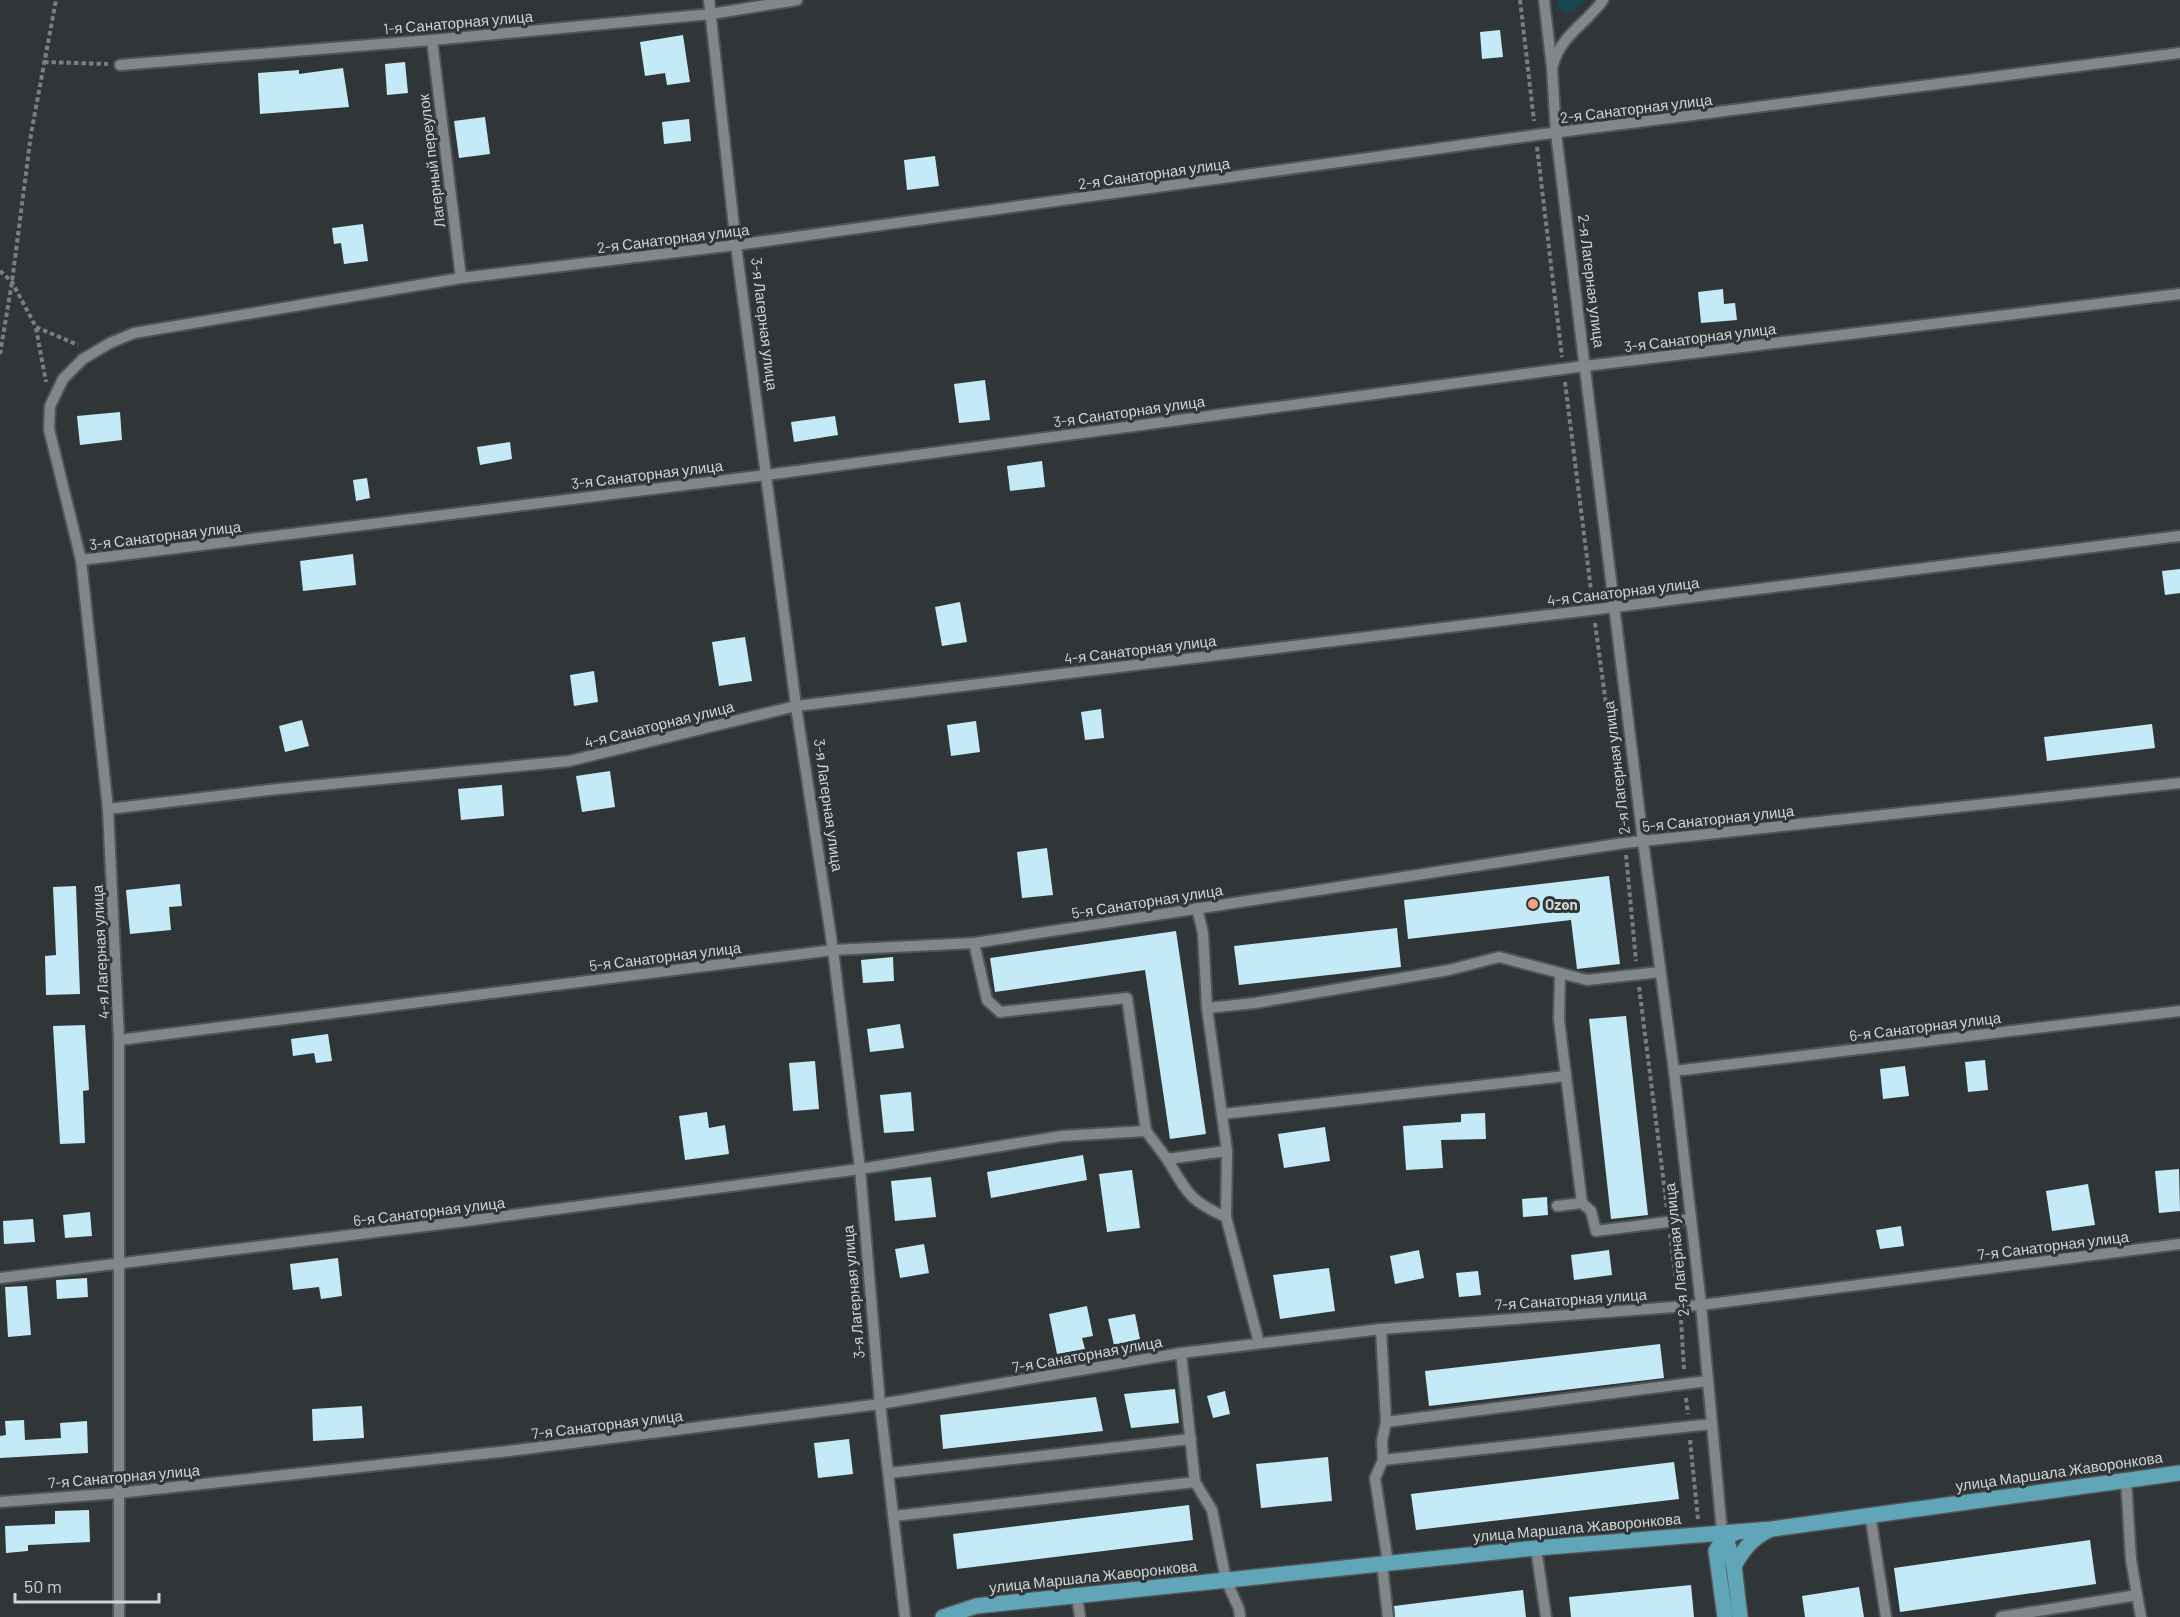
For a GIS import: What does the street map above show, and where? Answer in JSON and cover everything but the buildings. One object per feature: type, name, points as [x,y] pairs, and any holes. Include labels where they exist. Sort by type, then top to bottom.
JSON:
[{"type":"main road","name":"улица Маршала Жаворонкова","points":[[943,1616],[976,1606],[1536,1548],[1699,1534],[1729,1534],[2180,1473]]},
{"type":"main road","points":[[1734,1566],[1743,1550],[1753,1540],[1772,1529]]},
{"type":"main road","points":[[1729,1534],[1740,1617]]},
{"type":"main road","name":"2-я Лагерная улица","points":[[1725,1617],[1716,1551],[1719,1544],[1729,1534]]},
{"type":"street","name":"3-я Лагерная улица","points":[[709,0],[736,245],[796,706],[833,950],[860,1169],[880,1404],[906,1617]]},
{"type":"street","name":"1-я Санаторная улица","points":[[120,65],[432,40],[711,14],[797,0]]},
{"type":"street","name":"2-я Лагерная улица","points":[[1544,0],[1552,68],[1556,133],[1643,841],[1674,1071],[1701,1305],[1711,1424],[1729,1534]]},
{"type":"street","points":[[1552,68],[1561,43],[1596,10],[1603,0]]},
{"type":"street","name":"Лагерный переулок","points":[[432,40],[461,278]]},
{"type":"street","name":"2-я Санаторная улица","points":[[134,333],[461,278],[736,245],[1536,135],[2180,53]]},
{"type":"street","name":"3-я Санаторная улица","points":[[81,560],[766,474],[1585,366],[2180,294]]},
{"type":"street","name":"4-я Лагерная улица","points":[[119,1617],[119,1040],[108,809],[81,560],[49,429],[50,406],[63,379],[83,359],[134,333]]},
{"type":"street","name":"4-я Санаторная улица","points":[[108,809],[290,788],[569,761],[796,706],[2180,536]]},
{"type":"street","name":"5-я Санаторная улица","points":[[119,1040],[833,950],[974,943],[1624,843],[2180,783]]},
{"type":"street","points":[[1197,909],[1203,933],[1207,1008],[1227,1151],[1226,1217],[1259,1343]]},
{"type":"street","points":[[974,943],[987,1000],[1000,1012],[1128,998],[1146,1131],[1167,1159],[1186,1191],[1202,1206],[1226,1217]]},
{"type":"street","points":[[1207,1008],[1255,1003],[1449,970],[1499,957],[1587,980],[1660,972]]},
{"type":"street","points":[[1560,973],[1559,1020],[1582,1203]]},
{"type":"street","name":"6-я Санаторная улица","points":[[1674,1071],[2180,1011]]},
{"type":"street","points":[[1222,1114],[1566,1076]]},
{"type":"street","name":"6-я Санаторная улица","points":[[0,1278],[118,1265],[860,1169],[1062,1136],[1146,1131]]},
{"type":"street","points":[[1167,1159],[1227,1151]]},
{"type":"street","points":[[1557,1206],[1582,1203],[1592,1210],[1596,1231],[1691,1219]]},
{"type":"street","name":"7-я Санаторная улица","points":[[0,1502],[118,1493],[509,1451],[880,1404],[1181,1353],[1259,1343],[1381,1329],[1701,1305],[2180,1244]]},
{"type":"street","points":[[1381,1329],[1386,1422],[1382,1441],[1383,1460],[1376,1478],[1388,1617]]},
{"type":"street","points":[[1181,1353],[1195,1482],[1212,1510],[1226,1580],[1239,1609],[1240,1617]]},
{"type":"street","points":[[1386,1422],[1707,1381]]},
{"type":"street","points":[[1383,1460],[1711,1424]]},
{"type":"street","points":[[889,1473],[1191,1439]]},
{"type":"street","points":[[2126,1480],[2130,1560],[2141,1617]]},
{"type":"street","points":[[894,1516],[1195,1482]]},
{"type":"street","points":[[1870,1514],[1886,1617]]},
{"type":"street","points":[[1536,1548],[1546,1617]]},
{"type":"street","points":[[2001,1617],[2137,1595]]},
{"type":"street","points":[[1077,1596],[1080,1617]]},
{"type":"path","points":[[0,354],[12,282],[31,134],[56,0]]},
{"type":"path","points":[[1520,0],[1563,369],[1680,1306],[1699,1534]]},
{"type":"path","points":[[44,62],[120,65]]},
{"type":"path","points":[[0,271],[12,282],[36,327],[50,406]]},
{"type":"path","points":[[36,327],[95,352]]},
{"type":"shaded area","points":[[1557,0],[1586,0],[1575,10],[1566,13],[1558,8]]},
{"type":"place","name":"Ozon","points":[[1533,904]]}]
